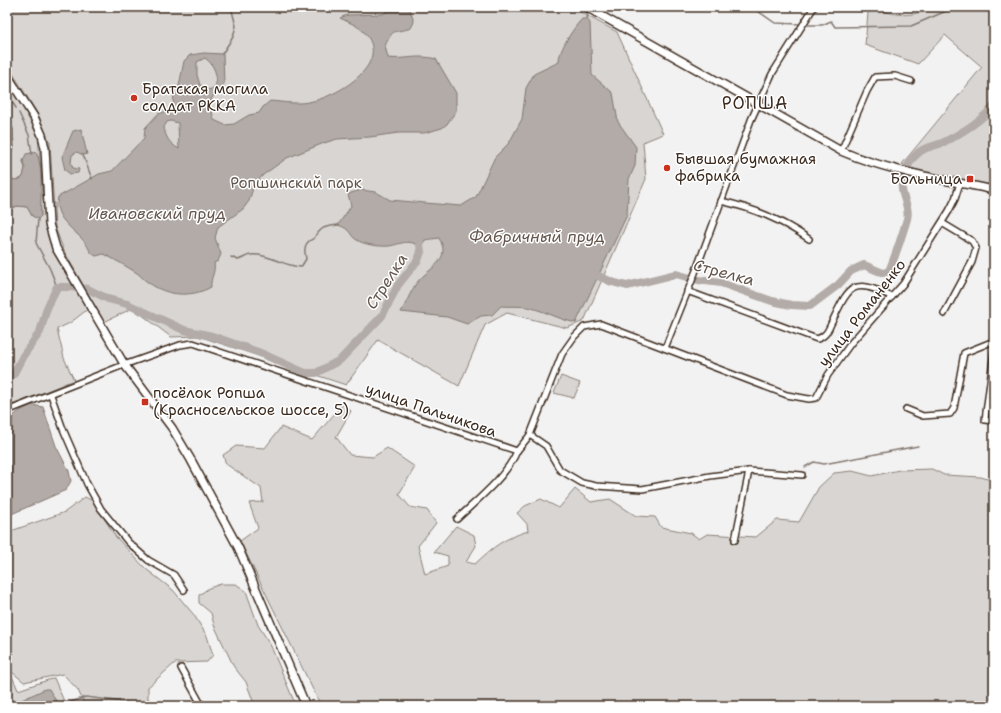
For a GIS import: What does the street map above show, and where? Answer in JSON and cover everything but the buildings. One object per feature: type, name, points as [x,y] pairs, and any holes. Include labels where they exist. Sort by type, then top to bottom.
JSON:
[{"type":"main road","points":[[586,7],[841,151],[862,160],[890,168],[994,190]]},
{"type":"main road","points":[[7,75],[34,117],[42,135],[46,154],[49,224],[56,248],[124,364],[172,428],[191,460],[238,547],[306,706]]},
{"type":"street","points":[[599,15],[603,7]]},
{"type":"street","points":[[664,348],[695,272],[751,120],[772,74],[814,7]]},
{"type":"street","points":[[841,151],[866,91],[875,77],[895,76],[910,81]]},
{"type":"street","name":"улица Романенко","points":[[530,435],[562,354],[574,337],[584,327],[593,325],[606,325],[787,395],[809,399],[816,398],[828,374],[851,343],[903,284],[942,223],[955,199],[960,183]]},
{"type":"street","points":[[721,201],[746,207],[786,224],[809,239]]},
{"type":"street","points":[[942,223],[972,241],[976,248],[972,262],[944,314]]},
{"type":"street","points":[[688,288],[818,340],[828,331],[843,299],[853,288],[866,285],[892,297]]},
{"type":"street","points":[[906,409],[923,416],[950,414],[954,408],[964,353],[994,341]]},
{"type":"street","name":"улица Пальчикова","points":[[7,411],[51,395],[124,364],[187,343],[193,343],[518,450]]},
{"type":"street","points":[[994,351],[985,420],[994,422]]},
{"type":"street","points":[[51,395],[63,429],[87,484],[101,509],[128,542],[148,560],[174,575],[184,590]]},
{"type":"street","points":[[457,520],[491,486],[515,457],[518,450],[530,435],[546,446],[555,464],[565,474],[582,483],[596,486],[642,489],[696,478],[749,471],[802,475]]},
{"type":"street","points":[[735,540],[749,471]]},
{"type":"street","points":[[181,668],[202,706]]},
{"type":"green space","name":"Ропшинский парк","points":[[7,7],[571,7],[617,32],[663,134],[643,142],[646,179],[584,321],[567,328],[507,313],[485,325],[459,386],[378,340],[346,385],[198,336],[171,337],[133,308],[104,322],[64,251],[55,227],[50,143],[39,116],[7,64]]},
{"type":"green space","points":[[934,7],[994,7],[994,186],[919,171],[902,164],[982,67],[945,35],[918,64],[865,45],[868,13],[871,8],[903,15],[924,11]]},
{"type":"green space","points":[[7,82],[21,103],[38,137],[46,228],[53,252],[88,309],[70,323],[57,329],[64,358],[74,380],[7,407],[7,211],[17,206],[27,207],[32,216],[41,216],[38,156],[23,161],[25,168],[23,177],[18,181],[10,179],[7,181],[7,161],[14,147],[13,129],[7,115]]},
{"type":"green space","points":[[561,376],[580,383],[574,398],[554,393]]},
{"type":"green space","points":[[343,404],[351,411],[336,437],[350,455],[373,457],[387,448],[415,467],[399,494],[410,507],[427,510],[436,523],[418,546],[425,574],[448,566],[448,556],[434,552],[456,526],[474,535],[476,546],[466,562],[475,564],[499,544],[528,531],[527,524],[517,513],[525,506],[541,499],[559,508],[575,489],[591,502],[610,499],[636,516],[655,517],[661,527],[691,533],[699,539],[707,534],[756,537],[777,520],[799,522],[819,487],[834,473],[852,471],[872,476],[899,470],[932,469],[944,475],[981,477],[994,481],[994,706],[321,706],[240,541],[258,528],[249,503],[263,502],[261,488],[226,464],[223,455],[236,446],[265,448],[281,427],[312,440]]},
{"type":"green space","points":[[85,497],[93,501],[116,537],[146,569],[173,590],[194,615],[207,636],[213,655],[207,662],[175,663],[148,687],[148,699],[160,706],[85,706],[78,690],[63,674],[24,682],[12,672],[7,656],[7,536],[11,531],[65,512]]},
{"type":"green space","points":[[221,584],[236,584],[246,591],[258,625],[270,644],[296,706],[255,706],[246,682],[234,667],[214,625],[211,613],[199,603],[199,595],[209,588]]},
{"type":"green space","points":[[7,664],[18,690],[54,678],[66,706],[7,706]]},
{"type":"water","name":"Ивановский пруд","points":[[394,7],[409,7],[414,22],[411,28],[395,32],[390,36],[385,46],[388,58],[424,57],[436,59],[456,93],[456,111],[447,124],[442,128],[424,133],[398,133],[370,137],[337,139],[287,158],[263,175],[254,185],[249,201],[243,209],[218,227],[215,238],[221,254],[218,261],[214,263],[211,287],[203,291],[187,294],[163,291],[147,282],[125,265],[104,254],[96,256],[93,254],[85,242],[64,221],[58,210],[58,197],[99,174],[112,171],[144,138],[145,128],[158,114],[167,111],[173,104],[174,94],[179,86],[184,61],[190,55],[204,53],[223,54],[224,84],[212,98],[210,104],[214,120],[225,125],[234,124],[249,115],[259,113],[270,101],[302,103],[313,101],[324,98],[348,85],[359,76],[367,66],[372,55],[371,44],[364,32],[340,18],[347,15],[383,14]],"holes":[[[205,58],[213,67],[216,75],[215,87],[209,90],[200,85],[197,75],[197,62]],[[171,121],[178,123],[179,149],[173,145],[166,134],[164,127],[167,122]]]},
{"type":"water","name":"Фабричный пруд","points":[[582,19],[587,19],[590,23],[592,75],[613,93],[618,122],[636,147],[635,166],[629,179],[627,215],[576,323],[531,308],[522,307],[501,306],[492,315],[481,316],[467,324],[447,317],[401,312],[417,282],[439,262],[442,257],[443,251],[439,238],[425,240],[421,247],[410,242],[387,246],[366,244],[354,238],[346,228],[338,225],[351,206],[348,194],[361,190],[376,192],[390,200],[461,206],[476,197],[495,157],[509,143],[522,119],[526,88],[534,74],[559,62],[559,57],[564,46],[571,33]]},
{"type":"water","points":[[7,115],[13,129],[14,147],[7,161]]},
{"type":"water","points":[[81,129],[87,154],[83,155],[77,152],[72,155],[71,163],[73,168],[79,169],[78,173],[70,174],[65,170],[62,157],[73,131]]},
{"type":"water","points":[[36,152],[40,166],[41,183],[41,216],[38,219],[32,216],[27,207],[17,206],[7,211],[7,181],[10,179],[18,180],[23,177],[25,168],[23,161],[26,154]]},
{"type":"water","points":[[32,405],[43,407],[56,446],[69,471],[71,481],[66,490],[7,516],[7,427],[13,416],[19,411]]},
{"type":"water","points":[[45,689],[49,689],[59,706],[9,706]]},
{"type":"waterway","points":[[222,54],[233,37],[236,26],[231,7]]},
{"type":"waterway","points":[[752,7],[775,23],[800,24]]},
{"type":"waterway","points":[[805,25],[822,25],[831,21],[835,27],[911,26],[951,9],[960,7]]},
{"type":"waterway","points":[[587,19],[588,13]]},
{"type":"waterway","points":[[7,94],[16,108]]},
{"type":"waterway","name":"Стрелка","points":[[589,272],[612,282],[627,286],[676,274],[698,280],[721,283],[772,301],[791,305],[810,306],[838,285],[851,271],[864,265],[883,273],[889,271],[908,215],[902,185],[910,162],[921,151],[942,143],[970,127],[994,106]]},
{"type":"waterway","points":[[19,113],[29,135],[32,154]]},
{"type":"waterway","points":[[83,155],[92,179]]},
{"type":"waterway","points":[[38,219],[36,243],[50,269],[57,287]]},
{"type":"waterway","points":[[231,257],[238,260],[250,255],[257,255],[301,267],[306,259],[305,250],[307,243],[324,228],[338,225]]},
{"type":"waterway","name":"Стрелка","points":[[7,378],[13,375],[23,356],[40,332],[47,308],[57,287],[88,289],[108,299],[127,304],[184,330],[212,336],[258,352],[305,373],[316,373],[340,360],[382,316],[398,285],[418,260],[421,252],[419,237]]},
{"type":"waterway","points":[[805,467],[814,462],[824,464],[918,446]]},
{"type":"waterway","points":[[68,703],[86,697],[124,702],[133,706]]},
{"type":"place","name":"Братская могила солдат РККА","points":[[134,98]]},
{"type":"place","name":"Бывшая бумажная фабрика","points":[[667,168]]},
{"type":"place","name":"Больница","points":[[970,179]]},
{"type":"place","name":"посёлок Ропша (Красносельское шоссе, 5)","points":[[145,402]]},
{"type":"district","name":"РОПША","points":[[755,103]]}]
